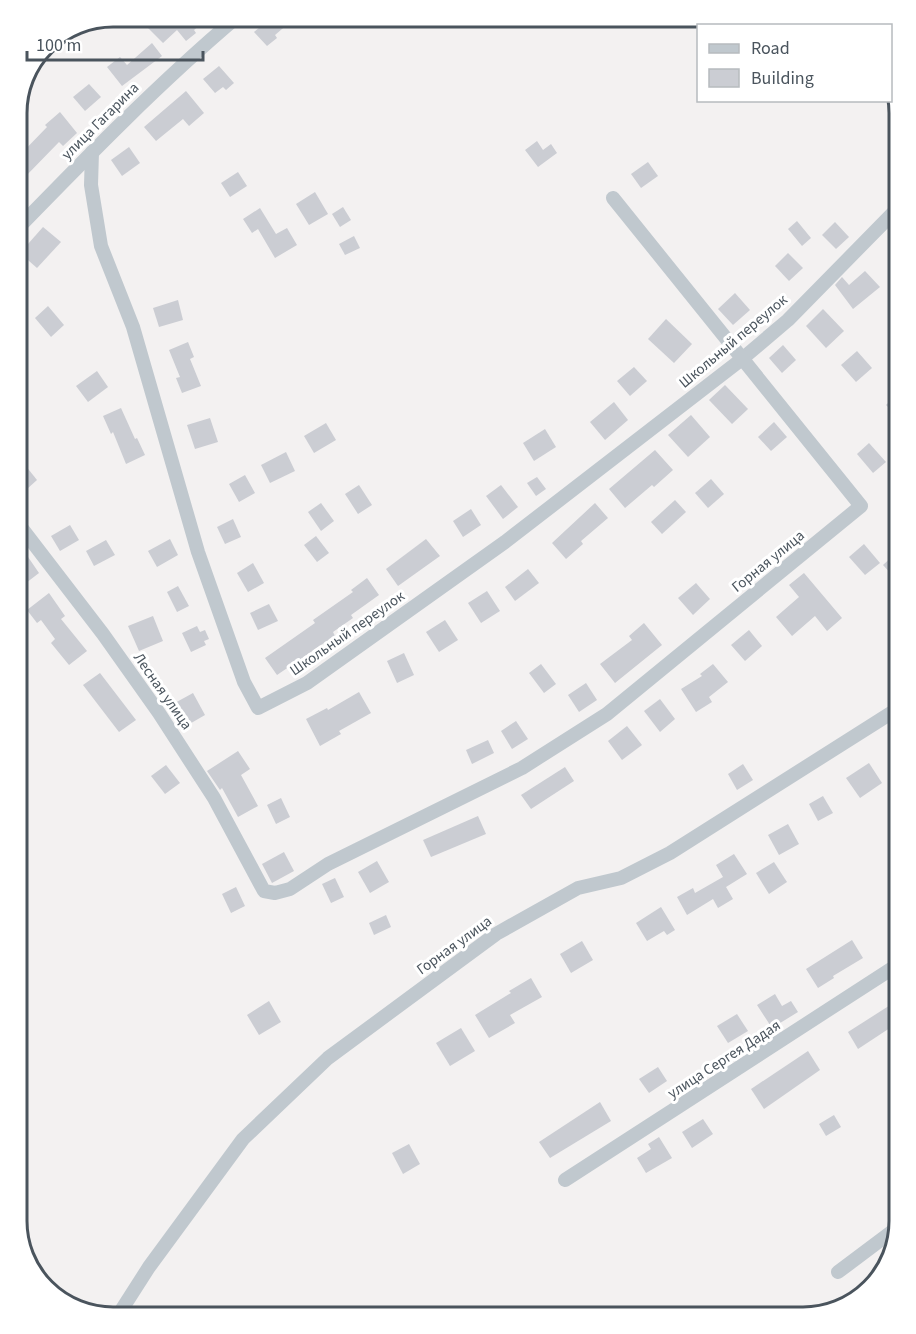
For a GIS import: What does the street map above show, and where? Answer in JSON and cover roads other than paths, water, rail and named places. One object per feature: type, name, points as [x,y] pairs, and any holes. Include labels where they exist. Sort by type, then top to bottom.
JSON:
[{"type":"street","name":"улица Гагарина","points":[[27,220],[183,63],[224,27]]},
{"type":"street","name":"Школьный переулок","points":[[92,152],[90,185],[101,246],[133,327],[198,552],[244,682],[258,708],[307,683],[505,542],[742,360],[788,320],[889,218]]},
{"type":"street","points":[[614,198],[742,360]]},
{"type":"street","name":"Горная улица","points":[[264,891],[275,893],[290,889],[328,864],[522,768],[607,714],[861,506],[742,360]]},
{"type":"street","name":"Лесная улица","points":[[27,535],[103,634],[159,713],[214,798],[264,891]]},
{"type":"street","name":"Горная улица","points":[[123,1307],[148,1267],[243,1139],[328,1058],[496,934],[578,888],[621,878],[670,853],[889,715]]},
{"type":"street","name":"улица Сергея Дадая","points":[[565,1180],[889,971]]},
{"type":"street","points":[[838,1272],[887,1235]]}]
